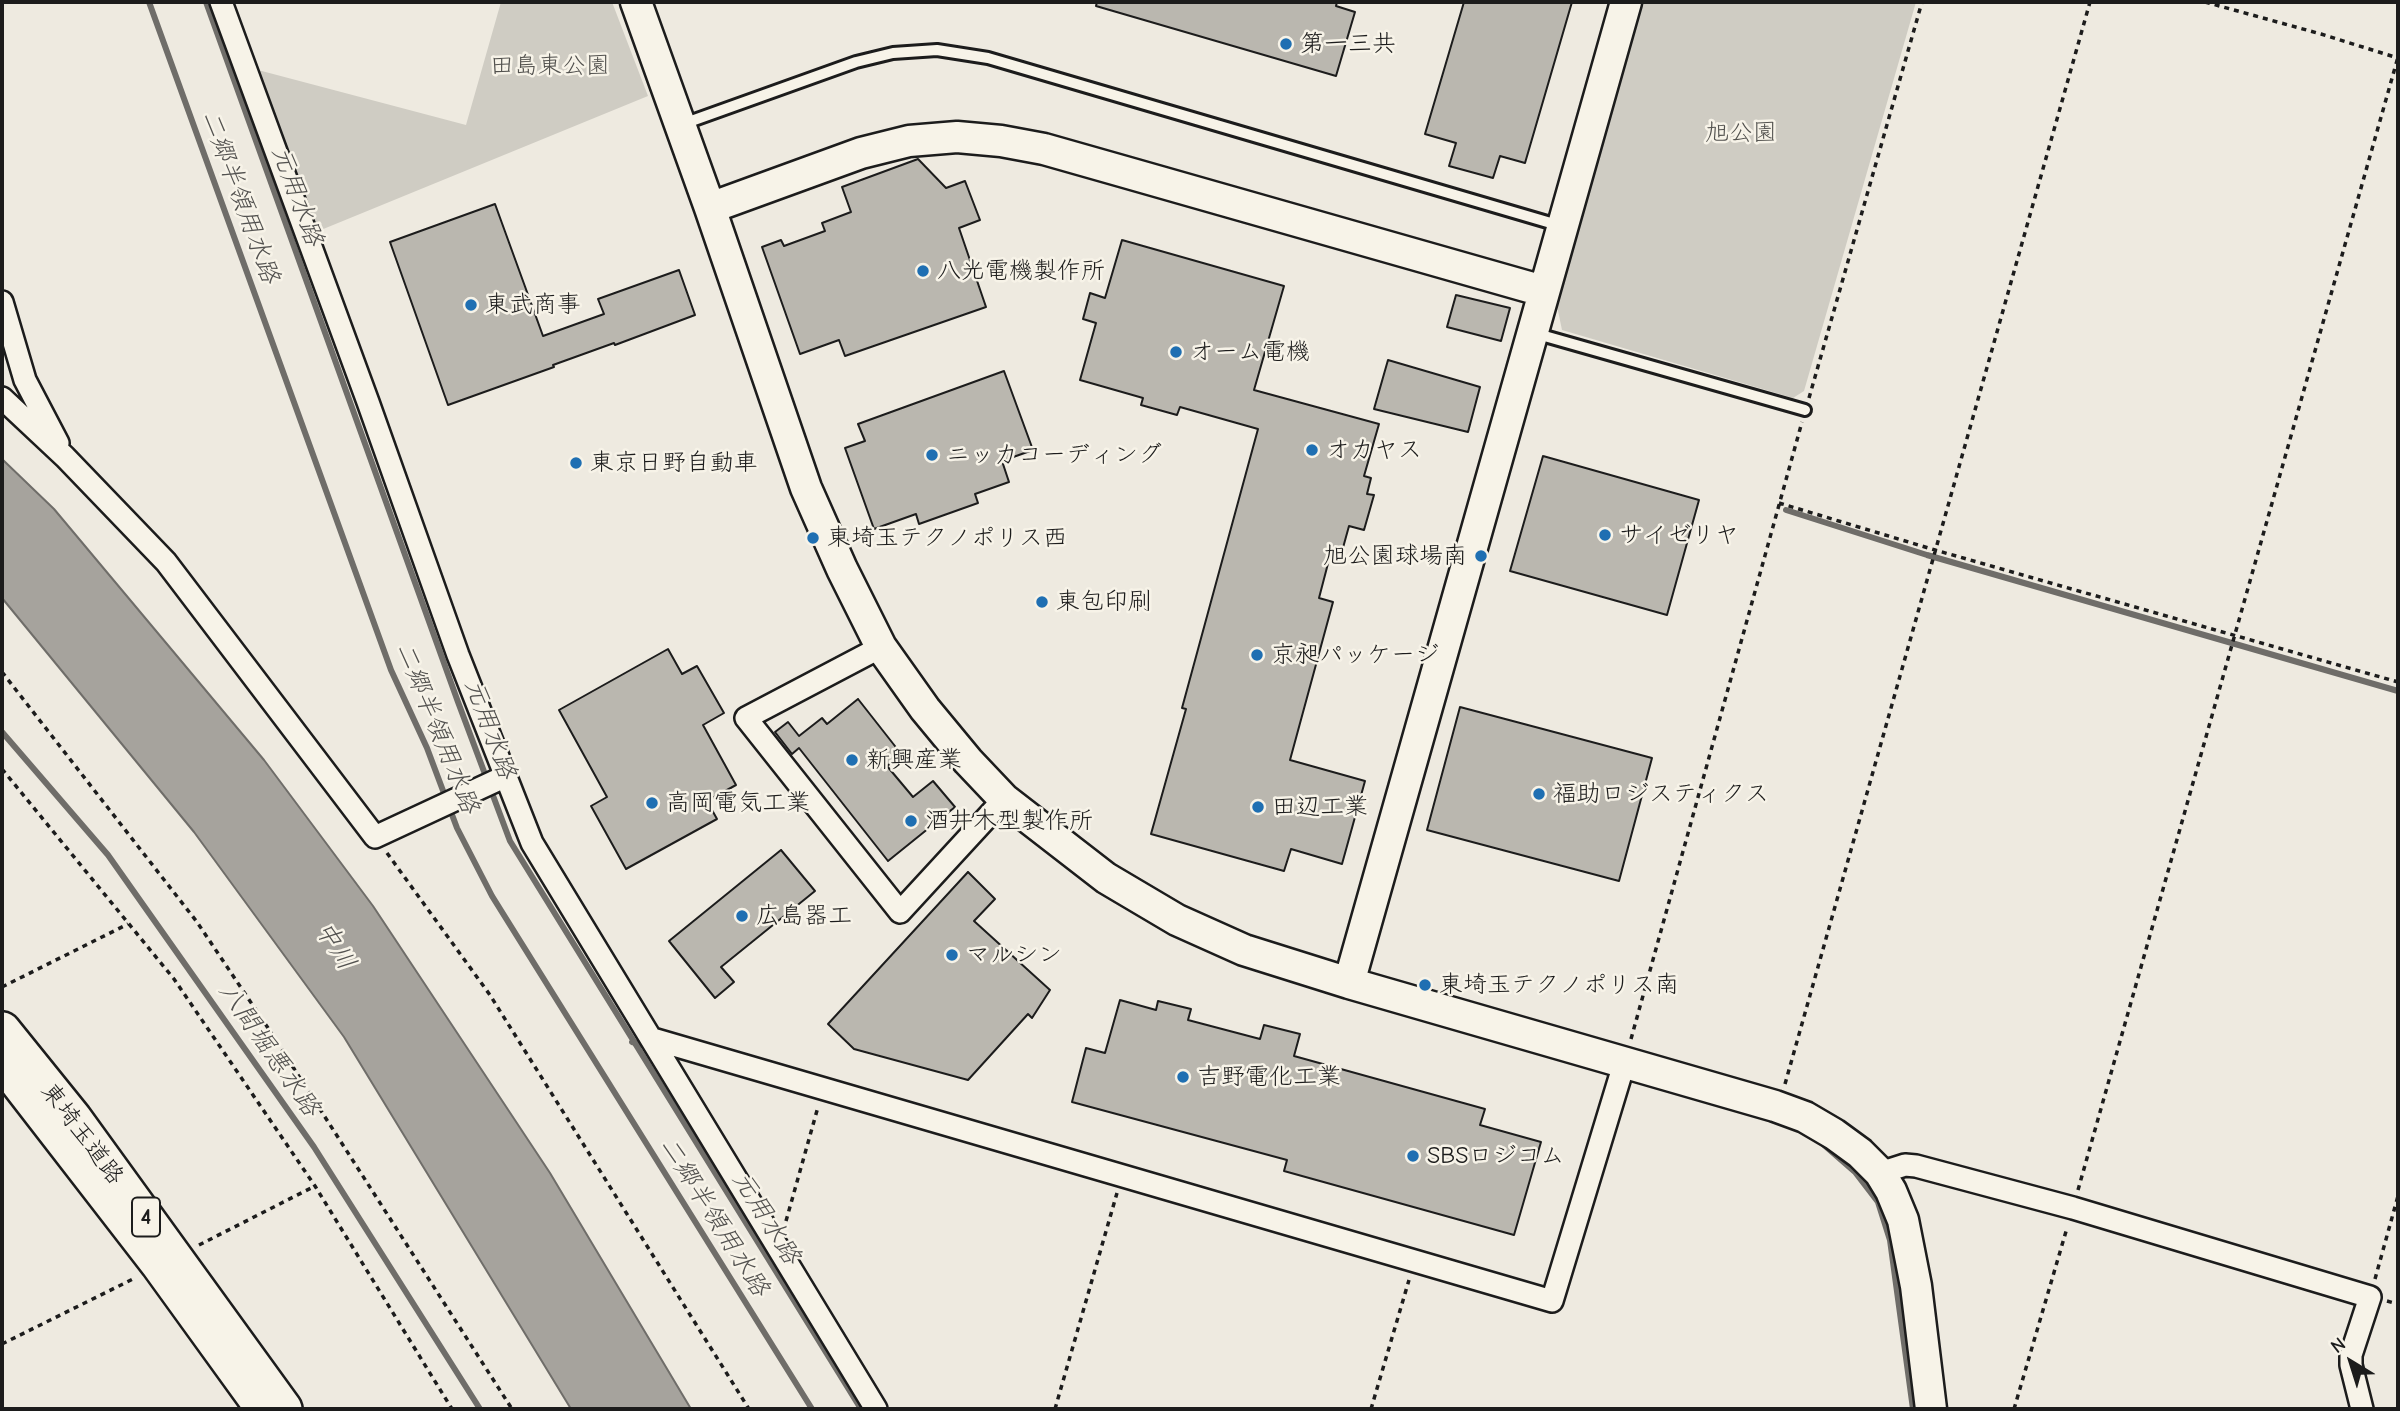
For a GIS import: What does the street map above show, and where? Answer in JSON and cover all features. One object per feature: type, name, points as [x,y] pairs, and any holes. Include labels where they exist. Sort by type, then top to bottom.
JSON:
[{"type":"highway","name":"東埼玉道路","points":[[2,1031],[73,1119],[164,1263],[283,1409]]},
{"type":"street","points":[[221,2],[369,402],[458,655],[532,843],[876,1409]]},
{"type":"street","points":[[636,2],[806,488],[881,647],[925,709],[968,761],[1004,799],[1106,878],[1177,920],[1244,950],[1349,984],[1775,1107],[1805,1117],[1834,1133],[1880,1173],[1903,1220],[1916,1286],[1931,1409]]},
{"type":"street","points":[[1349,984],[1626,2]]},
{"type":"street","points":[[710,208],[861,153],[909,141],[957,137],[1001,141],[1093,163],[1543,291]]},
{"type":"street","points":[[2,302],[25,380],[65,457]]},
{"type":"street","points":[[2,398],[65,457],[166,562],[375,837],[504,777]]},
{"type":"street","points":[[881,647],[746,718],[900,912],[1004,799]]},
{"type":"street","points":[[653,1039],[1552,1301],[1623,1064]]},
{"type":"street","points":[[2,1073],[164,1263],[255,1409]]},
{"type":"street","points":[[1880,1173],[1905,1165],[1916,1166],[2073,1208],[2370,1297],[2351,1355],[2362,1409]]},
{"type":"lane","points":[[680,125],[856,62],[893,53],[937,51],[988,58],[1561,226]]},
{"type":"lane","points":[[1531,333],[1805,410]]},
{"type":"path","points":[[1623,1064],[1922,2]]},
{"type":"path","points":[[1775,1107],[1787,1079],[2090,2]]},
{"type":"path","points":[[2014,1409],[2398,58],[2205,2]]},
{"type":"path","points":[[1779,503],[2398,682]]},
{"type":"path","points":[[2,672],[197,922],[512,1409]]},
{"type":"path","points":[[2,769],[174,979],[315,1186],[452,1409]]},
{"type":"path","points":[[375,837],[490,995],[749,1409]]},
{"type":"path","points":[[2,987],[128,924]]},
{"type":"path","points":[[778,1248],[823,1088]]},
{"type":"path","points":[[1055,1409],[1122,1175]]},
{"type":"path","points":[[2,1344],[315,1186]]},
{"type":"path","points":[[2370,1297],[2398,1196]]},
{"type":"path","points":[[1371,1409],[1415,1259]]},
{"type":"green space","name":"田島東公園","points":[[501,2],[612,2],[648,96],[316,232],[258,70],[466,125]]},
{"type":"green space","name":"旭公園","points":[[1641,2],[1916,2],[1804,391],[1793,398],[1562,330],[1557,306]]},
{"type":"water","name":"中川","points":[[2,459],[54,509],[264,760],[373,906],[550,1173],[691,1409],[571,1409],[344,1037],[194,832],[2,598]]},
{"type":"building","name":"第一三共","points":[[1097,2],[1337,2],[1336,6],[1355,12],[1336,76],[1096,6]]},
{"type":"building","points":[[1464,2],[1572,2],[1525,163],[1500,156],[1493,178],[1449,166],[1456,143],[1425,134]]},
{"type":"building","points":[[918,159],[946,188],[965,181],[980,220],[959,228],[986,307],[845,356],[839,340],[800,354],[762,247],[781,240],[784,246],[825,231],[822,223],[851,212],[842,187]]},
{"type":"building","name":"東武商事","points":[[495,204],[543,336],[604,314],[598,299],[679,270],[695,315],[448,405],[390,242]]},
{"type":"building","points":[[1122,240],[1284,286],[1254,390],[1379,424],[1364,476],[1371,478],[1367,494],[1374,495],[1364,530],[1349,526],[1341,555],[1331,552],[1319,598],[1333,602],[1290,760],[1365,781],[1342,864],[1291,849],[1284,871],[1151,834],[1186,709],[1182,708],[1258,429],[1180,407],[1177,415],[1141,405],[1143,398],[1080,380],[1096,323],[1083,319],[1090,293],[1105,298]]},
{"type":"building","points":[[1456,295],[1510,308],[1501,341],[1447,327]]},
{"type":"building","points":[[1388,360],[1480,387],[1468,432],[1374,409]]},
{"type":"building","name":"ニッカコーディング","points":[[1004,371],[1033,450],[1002,461],[1009,482],[975,494],[978,503],[919,524],[916,514],[874,529],[845,448],[865,441],[858,424]]},
{"type":"building","name":"サイゼリヤ","points":[[1543,456],[1699,500],[1667,615],[1510,571]]},
{"type":"building","points":[[668,649],[682,674],[697,666],[724,713],[703,725],[736,785],[707,801],[717,819],[626,869],[591,806],[607,797],[559,710]]},
{"type":"building","name":"新興産業","points":[[858,699],[902,755],[887,766],[913,797],[933,781],[955,807],[888,861],[799,748],[792,754],[775,732],[788,722],[799,736],[822,718],[827,724]]},
{"type":"building","name":"福助ロジスティクス","points":[[1460,707],[1652,758],[1619,881],[1427,830]]},
{"type":"building","name":"広島器工","points":[[781,850],[815,891],[721,967],[734,982],[715,998],[669,941]]},
{"type":"building","name":"マルシン","points":[[968,872],[995,899],[974,921],[1050,990],[1032,1018],[1028,1014],[968,1080],[854,1049],[828,1024]]},
{"type":"building","points":[[1120,1000],[1156,1010],[1158,1001],[1191,1009],[1188,1020],[1260,1039],[1264,1025],[1300,1034],[1294,1056],[1485,1109],[1480,1125],[1541,1142],[1514,1235],[1284,1171],[1287,1160],[1072,1102],[1086,1048],[1105,1053]]},
{"type":"waterway","name":"二郷半領用水路","points":[[149,2],[391,670],[427,748],[457,828],[492,896],[812,1409]]},
{"type":"waterway","name":"元用水路","points":[[206,2],[510,841],[861,1409]]},
{"type":"waterway","points":[[1786,510],[1927,555],[2398,691]]},
{"type":"waterway","name":"八間堀悪水路","points":[[2,732],[108,855],[314,1147],[480,1409]]},
{"type":"waterway","name":"元用水路","points":[[632,1042],[647,1046]]},
{"type":"waterway","points":[[1824,1145],[1855,1172],[1878,1202],[1890,1240],[1913,1409]]},
{"type":"place","name":"第一三共","points":[[1286,44]]},
{"type":"place","name":"八光電機製作所","points":[[923,271]]},
{"type":"place","name":"東武商事","points":[[471,305]]},
{"type":"place","name":"オーム電機","points":[[1176,352]]},
{"type":"place","name":"オカヤス","points":[[1312,450]]},
{"type":"place","name":"ニッカコーディング","points":[[932,455]]},
{"type":"place","name":"東京日野自動車","points":[[576,463]]},
{"type":"place","name":"サイゼリヤ","points":[[1605,535]]},
{"type":"place","name":"東埼玉テクノポリス西","points":[[813,538]]},
{"type":"place","name":"旭公園球場南","points":[[1481,556]]},
{"type":"place","name":"東包印刷","points":[[1042,602]]},
{"type":"place","name":"京昶パッケージ","points":[[1257,655]]},
{"type":"place","name":"新興産業","points":[[852,760]]},
{"type":"place","name":"福助ロジスティクス","points":[[1539,794]]},
{"type":"place","name":"高岡電気工業","points":[[652,803]]},
{"type":"place","name":"田辺工業","points":[[1258,807]]},
{"type":"place","name":"酒井木型製作所","points":[[911,821]]},
{"type":"place","name":"広島器工","points":[[742,916]]},
{"type":"place","name":"マルシン","points":[[952,955]]},
{"type":"place","name":"東埼玉テクノポリス南","points":[[1425,985]]},
{"type":"place","name":"吉野電化工業","points":[[1183,1077]]},
{"type":"place","name":"SBSロジコム","points":[[1413,1156]]}]
